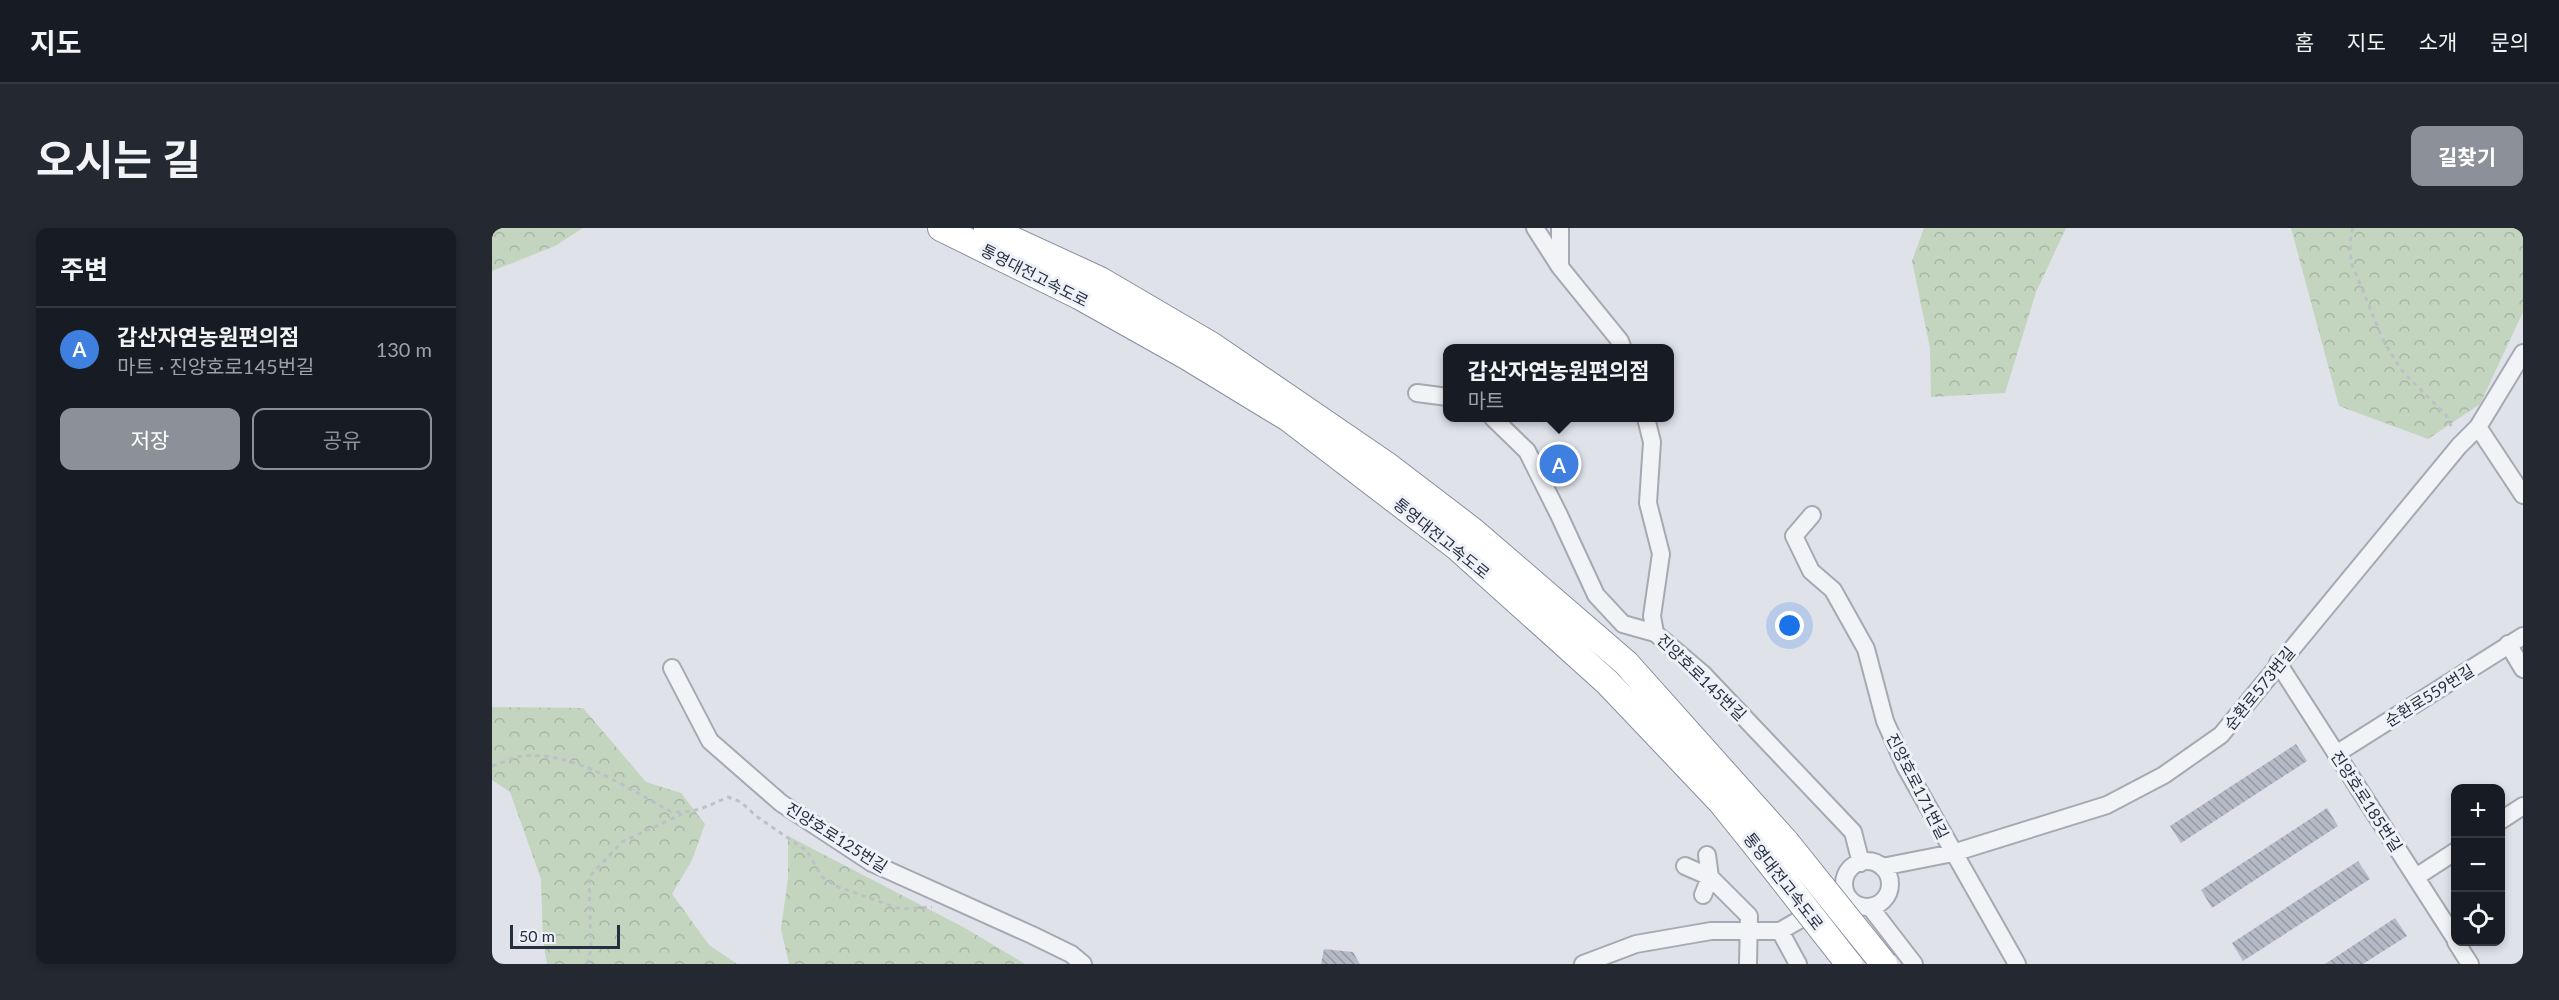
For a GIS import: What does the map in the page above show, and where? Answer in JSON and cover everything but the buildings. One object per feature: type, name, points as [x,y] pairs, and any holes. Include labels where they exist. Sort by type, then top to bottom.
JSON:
[{"type":"highway","name":"통영대전고속도로","points":[[940,228],[1078,296],[1186,356],[1288,418],[1458,548],[1607,682],[1721,802],[1849,964]]},
{"type":"highway","name":"통영대전고속도로","points":[[987,228],[1100,280],[1211,345],[1388,466],[1473,531],[1626,663],[1786,842],[1884,964]]},
{"type":"street","points":[[1535,228],[1560,267],[1621,344]]},
{"type":"street","points":[[1560,228],[1560,267]]},
{"type":"street","name":"순환로573번길","points":[[1882,867],[1953,853],[2107,805],[2164,775],[2221,735],[2459,446],[2478,427],[2520,359]]},
{"type":"street","points":[[1417,393],[1443,396]]},
{"type":"street","points":[[1498,422],[1527,451],[1596,595],[1623,624],[1655,633]]},
{"type":"street","name":"진양호로145번길","points":[[1647,422],[1652,442],[1648,503],[1661,554],[1652,616],[1655,633],[1702,673],[1853,832],[1861,863]]},
{"type":"street","points":[[2478,427],[2523,495]]},
{"type":"street","name":"진양호로171번길","points":[[1812,515],[1794,536],[1811,571],[1833,590],[1866,649],[1885,721],[1905,766],[2017,964]]},
{"type":"street","points":[[2516,640],[2523,669]]},
{"type":"street","name":"순환로559번길","points":[[2336,754],[2516,640]]},
{"type":"street","name":"진양호로185번길","points":[[2278,663],[2451,933]]},
{"type":"street","name":"진양호로125번길","points":[[672,668],[710,741],[781,803],[872,863],[1071,954],[1083,964]]},
{"type":"street","points":[[2505,817],[2523,806]]},
{"type":"street","points":[[2416,877],[2451,853]]},
{"type":"street","points":[[1703,895],[1710,878],[1707,855]]},
{"type":"street","points":[[1861,863],[1876,863],[1882,867],[1890,880],[1888,895],[1877,905],[1870,907],[1856,904],[1846,893],[1846,878],[1854,866],[1861,863]]},
{"type":"street","points":[[1685,866],[1710,878],[1749,916],[1748,964]]},
{"type":"street","points":[[1583,964],[1607,959],[1636,944],[1711,931],[1749,933],[1780,931],[1846,893]]},
{"type":"street","points":[[1870,907],[1914,964]]},
{"type":"street","points":[[1780,931],[1798,964]]},
{"type":"street","name":"진양호로185번길","points":[[2459,946],[2470,964]]},
{"type":"path","points":[[2353,228],[2351,262],[2383,340],[2402,371],[2446,415],[2459,446]]},
{"type":"path","points":[[492,766],[522,756],[554,757],[588,768],[670,811],[683,813],[692,812],[728,797],[741,802],[756,816],[807,851],[822,877],[836,886],[900,909],[920,910],[952,900]]},
{"type":"path","points":[[587,964],[591,949],[589,877],[622,842],[683,813]]},
{"type":"green space","points":[[492,228],[583,228],[555,246],[492,271]]},
{"type":"green space","points":[[1924,228],[2066,228],[2036,292],[2005,393],[1931,397],[1930,348],[1912,261]]},
{"type":"green space","points":[[2291,228],[2523,228],[2523,312],[2480,404],[2428,439],[2339,406]]},
{"type":"green space","points":[[492,707],[583,708],[646,782],[681,793],[705,824],[692,860],[672,894],[709,945],[737,964],[547,964],[543,940],[541,879],[510,792],[492,780]]},
{"type":"green space","points":[[788,836],[965,928],[1025,964],[789,964],[781,929],[788,878]]},
{"type":"place","name":"갑산자연농원편의점","points":[[1559,464]]}]
